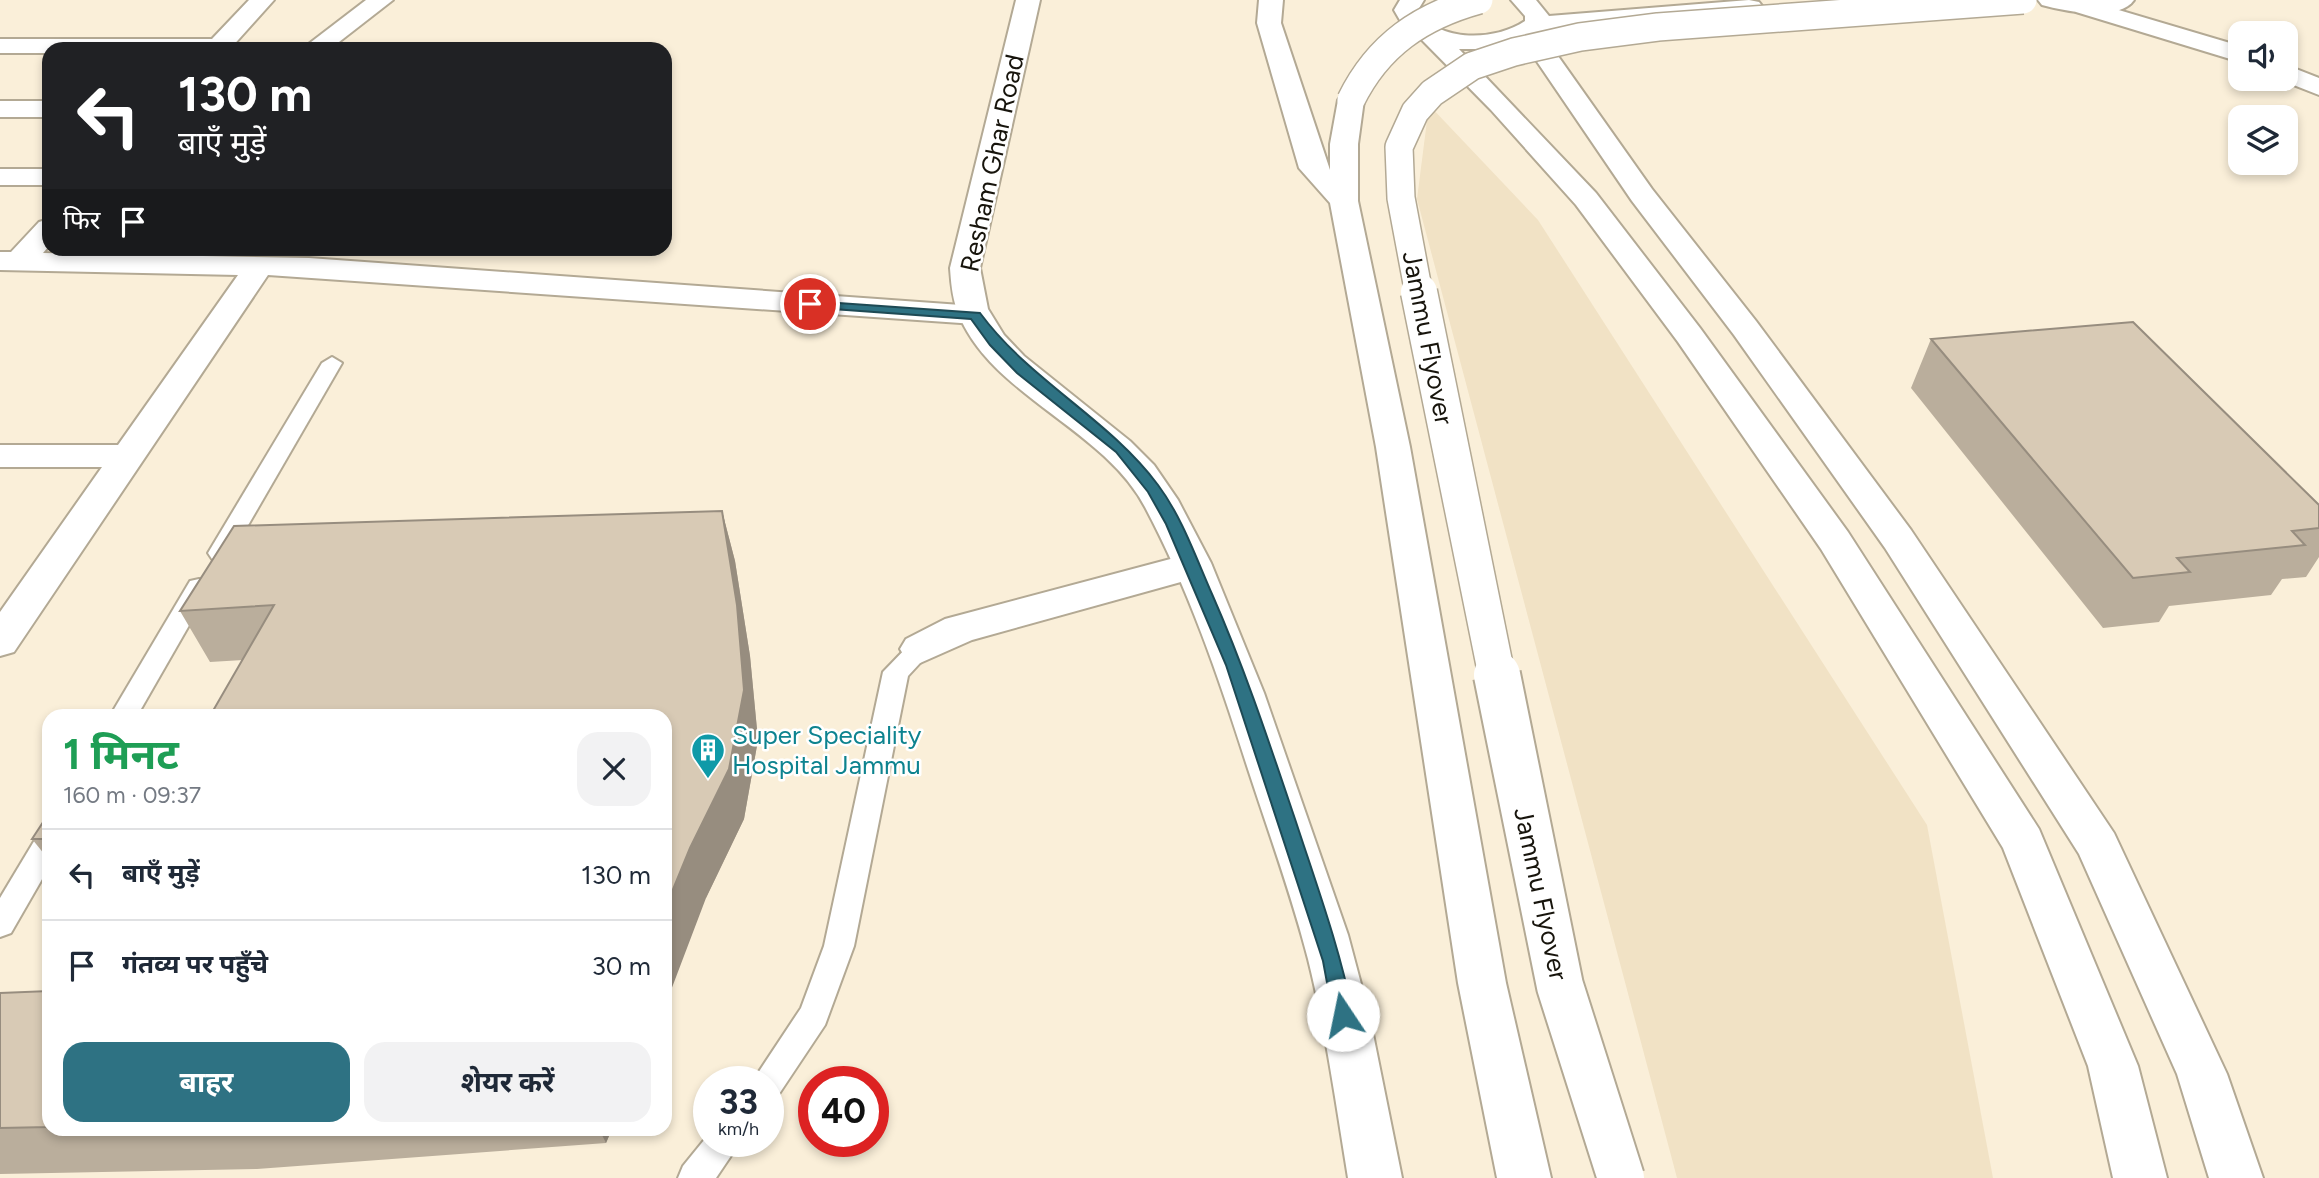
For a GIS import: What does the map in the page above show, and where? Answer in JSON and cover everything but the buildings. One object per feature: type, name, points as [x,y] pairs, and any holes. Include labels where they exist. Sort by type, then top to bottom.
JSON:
[{"type":"main road","points":[[224,42],[262,0]]},
{"type":"main road","points":[[324,42],[381,0]]},
{"type":"main road","name":"Resham Ghar Road","points":[[1028,0],[965,268],[967,292],[975,316],[995,342],[1022,370],[1121,449],[1154,489],[1193,566],[1235,665],[1332,961],[1376,1178]]},
{"type":"main road","points":[[1271,0],[1269,23],[1313,168],[1344,201]]},
{"type":"main road","points":[[1479,0],[1423,30],[1389,43],[1362,74],[1351,100],[1344,144],[1344,201],[1354,264],[1393,447],[1482,983],[1524,1178]]},
{"type":"main road","points":[[1554,0],[1589,0]]},
{"type":"main road","points":[[1530,18],[1847,0]]},
{"type":"main road","name":"Jammu Flyover","points":[[1621,1178],[1560,986],[1429,344],[1401,198],[1399,147],[1415,112],[1432,93],[1472,66],[1514,51],[1580,37],[1658,27],[2023,0]]},
{"type":"main road","points":[[2050,0],[2084,6],[2228,50]]},
{"type":"main road","points":[[2084,6],[2113,5],[2122,0]]},
{"type":"main road","points":[[2135,0],[2228,48]]},
{"type":"main road","points":[[1410,1],[1406,10],[1408,18],[1500,104],[1586,199],[1689,335],[1835,541],[1987,784],[2022,842],[2113,1066],[2140,1178]]},
{"type":"main road","points":[[1423,30],[1472,43],[1515,39],[1530,18]]},
{"type":"main road","points":[[1530,18],[1642,195],[1745,328],[1898,539],[2098,846],[2202,1074],[2236,1178]]},
{"type":"main road","points":[[0,46],[42,46]]},
{"type":"main road","points":[[2298,78],[2319,87]]},
{"type":"main road","points":[[0,108],[42,108]]},
{"type":"main road","points":[[0,177],[42,177]]},
{"type":"main road","points":[[9,261],[42,234]]},
{"type":"main road","points":[[9,261],[260,265],[975,316]]},
{"type":"main road","points":[[0,642],[260,265]]},
{"type":"main road","points":[[0,456],[126,456]]},
{"type":"main road","points":[[920,649],[959,629],[1193,566]]},
{"type":"lane","points":[[127,709],[332,363]]},
{"type":"lane","points":[[780,1066],[814,1015],[839,946],[896,673],[920,649]]},
{"type":"lane","points":[[0,924],[42,853]]},
{"type":"lane","points":[[695,1178],[711,1157]]},
{"type":"shaded area","points":[[1429,105],[1538,220],[1927,825],[1993,1178],[1677,1178],[1417,199]]},
{"type":"place","name":"Super Speciality Hospital Jammu","points":[[708,780]]},
{"type":"route","points":[[810,304],[975,316],[1022,370],[1121,449],[1154,489],[1193,566],[1235,665],[1332,961],[1343,1015]]}]
